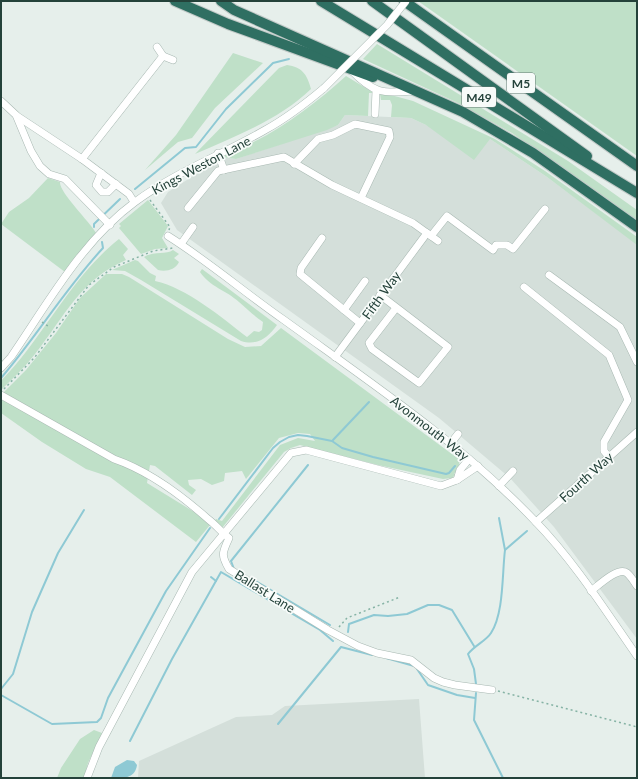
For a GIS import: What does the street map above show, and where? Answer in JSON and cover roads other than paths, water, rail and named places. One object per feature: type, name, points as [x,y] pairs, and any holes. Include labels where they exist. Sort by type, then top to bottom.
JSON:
[{"type":"highway","points":[[175,1],[228,24],[350,69],[428,95]]},
{"type":"highway","points":[[220,1],[234,10],[428,95],[463,112],[528,149],[637,227]]},
{"type":"highway","name":"M49","points":[[321,1],[637,193]]},
{"type":"highway","name":"M5","points":[[372,1],[514,102],[637,193]]},
{"type":"highway","name":"M5","points":[[405,1],[637,166]]},
{"type":"street","name":"Kings Weston Lane","points":[[1,368],[11,357],[75,264],[110,225],[134,202],[179,173],[264,131],[297,111],[324,88],[387,25],[405,1]]},
{"type":"street","points":[[157,47],[163,56],[173,60]]},
{"type":"street","points":[[82,159],[163,56]]},
{"type":"street","points":[[350,69],[360,80],[376,91],[395,93],[413,91]]},
{"type":"street","points":[[375,114],[376,91]]},
{"type":"street","points":[[1,101],[16,115],[82,159],[116,184],[129,194],[134,202]]},
{"type":"street","points":[[16,115],[31,151],[40,166],[49,174],[64,179],[110,225]]},
{"type":"street","points":[[294,164],[318,139],[333,135],[350,125],[355,124],[389,131],[390,137],[361,198]]},
{"type":"street","points":[[218,153],[224,170]]},
{"type":"street","points":[[188,208],[214,173],[284,157],[294,164],[340,188],[413,223],[438,241]]},
{"type":"street","points":[[101,173],[96,186],[102,192],[108,192],[116,184]]},
{"type":"street","name":"Fifth Way","points":[[336,356],[380,295],[429,235],[447,216],[493,250],[496,245],[507,245],[513,249],[545,209]]},
{"type":"street","points":[[179,243],[193,227]]},
{"type":"street","name":"Avonmouth Way","points":[[168,236],[336,356],[451,443],[478,466],[536,522],[591,591],[637,656]]},
{"type":"street","points":[[322,238],[301,268],[300,272],[360,323]]},
{"type":"street","points":[[549,275],[620,327],[637,362]]},
{"type":"street","points":[[344,310],[365,280]]},
{"type":"street","points":[[524,287],[609,356],[628,400],[604,442],[604,451],[609,457]]},
{"type":"street","points":[[380,295],[448,347],[419,383],[372,349],[369,343],[396,308]]},
{"type":"street","points":[[1,393],[114,459],[132,465],[148,473],[209,519],[223,533]]},
{"type":"street","name":"Fourth Way","points":[[536,522],[637,432]]},
{"type":"street","points":[[451,443],[458,434]]},
{"type":"street","points":[[87,778],[99,747],[192,572],[291,453],[306,450],[434,485],[448,485],[478,466]]},
{"type":"street","points":[[457,480],[460,470],[469,459]]},
{"type":"street","points":[[499,486],[513,471]]},
{"type":"street","name":"Ballast Lane","points":[[223,533],[229,538],[223,551],[223,558],[229,569],[333,633],[358,646],[377,653],[412,660],[434,678],[443,682],[492,690]]},
{"type":"street","points":[[591,591],[612,575],[624,571],[637,586]]},
{"type":"water","points":[[127,760],[134,761],[137,765],[134,773],[128,777],[111,778],[115,767]]},
{"type":"waterway","points":[[135,189],[185,148],[196,147],[226,109],[273,63],[289,59]]},
{"type":"waterway","points":[[94,227],[94,224],[120,199]]},
{"type":"waterway","points":[[1,378],[76,280],[103,248],[102,242]]},
{"type":"waterway","points":[[333,440],[369,402]]},
{"type":"waterway","points":[[219,519],[273,448],[289,437],[298,435],[332,441],[342,448],[373,457],[446,474],[449,473],[455,466]]},
{"type":"waterway","points":[[234,569],[231,561],[308,465]]},
{"type":"waterway","points":[[1,689],[13,674],[32,612],[58,553],[84,510]]},
{"type":"waterway","points":[[499,518],[505,550]]},
{"type":"waterway","points":[[1,695],[52,724],[97,722],[101,718],[108,698],[166,591],[210,528]]},
{"type":"waterway","points":[[476,684],[474,669],[468,654],[489,636],[495,625],[502,593],[505,550],[527,531]]},
{"type":"waterway","points":[[130,741],[172,659],[221,572],[320,630],[333,641]]},
{"type":"waterway","points":[[211,577],[216,581]]},
{"type":"waterway","points":[[254,580],[330,625]]},
{"type":"waterway","points":[[348,632],[349,624],[374,615],[388,616],[407,614],[428,605],[439,605],[452,610],[474,646]]},
{"type":"waterway","points":[[278,724],[341,647],[372,655]]},
{"type":"waterway","points":[[386,658],[414,666]]},
{"type":"waterway","points":[[417,669],[428,685],[457,695],[475,698]]},
{"type":"waterway","points":[[476,693],[474,720],[503,778]]}]
